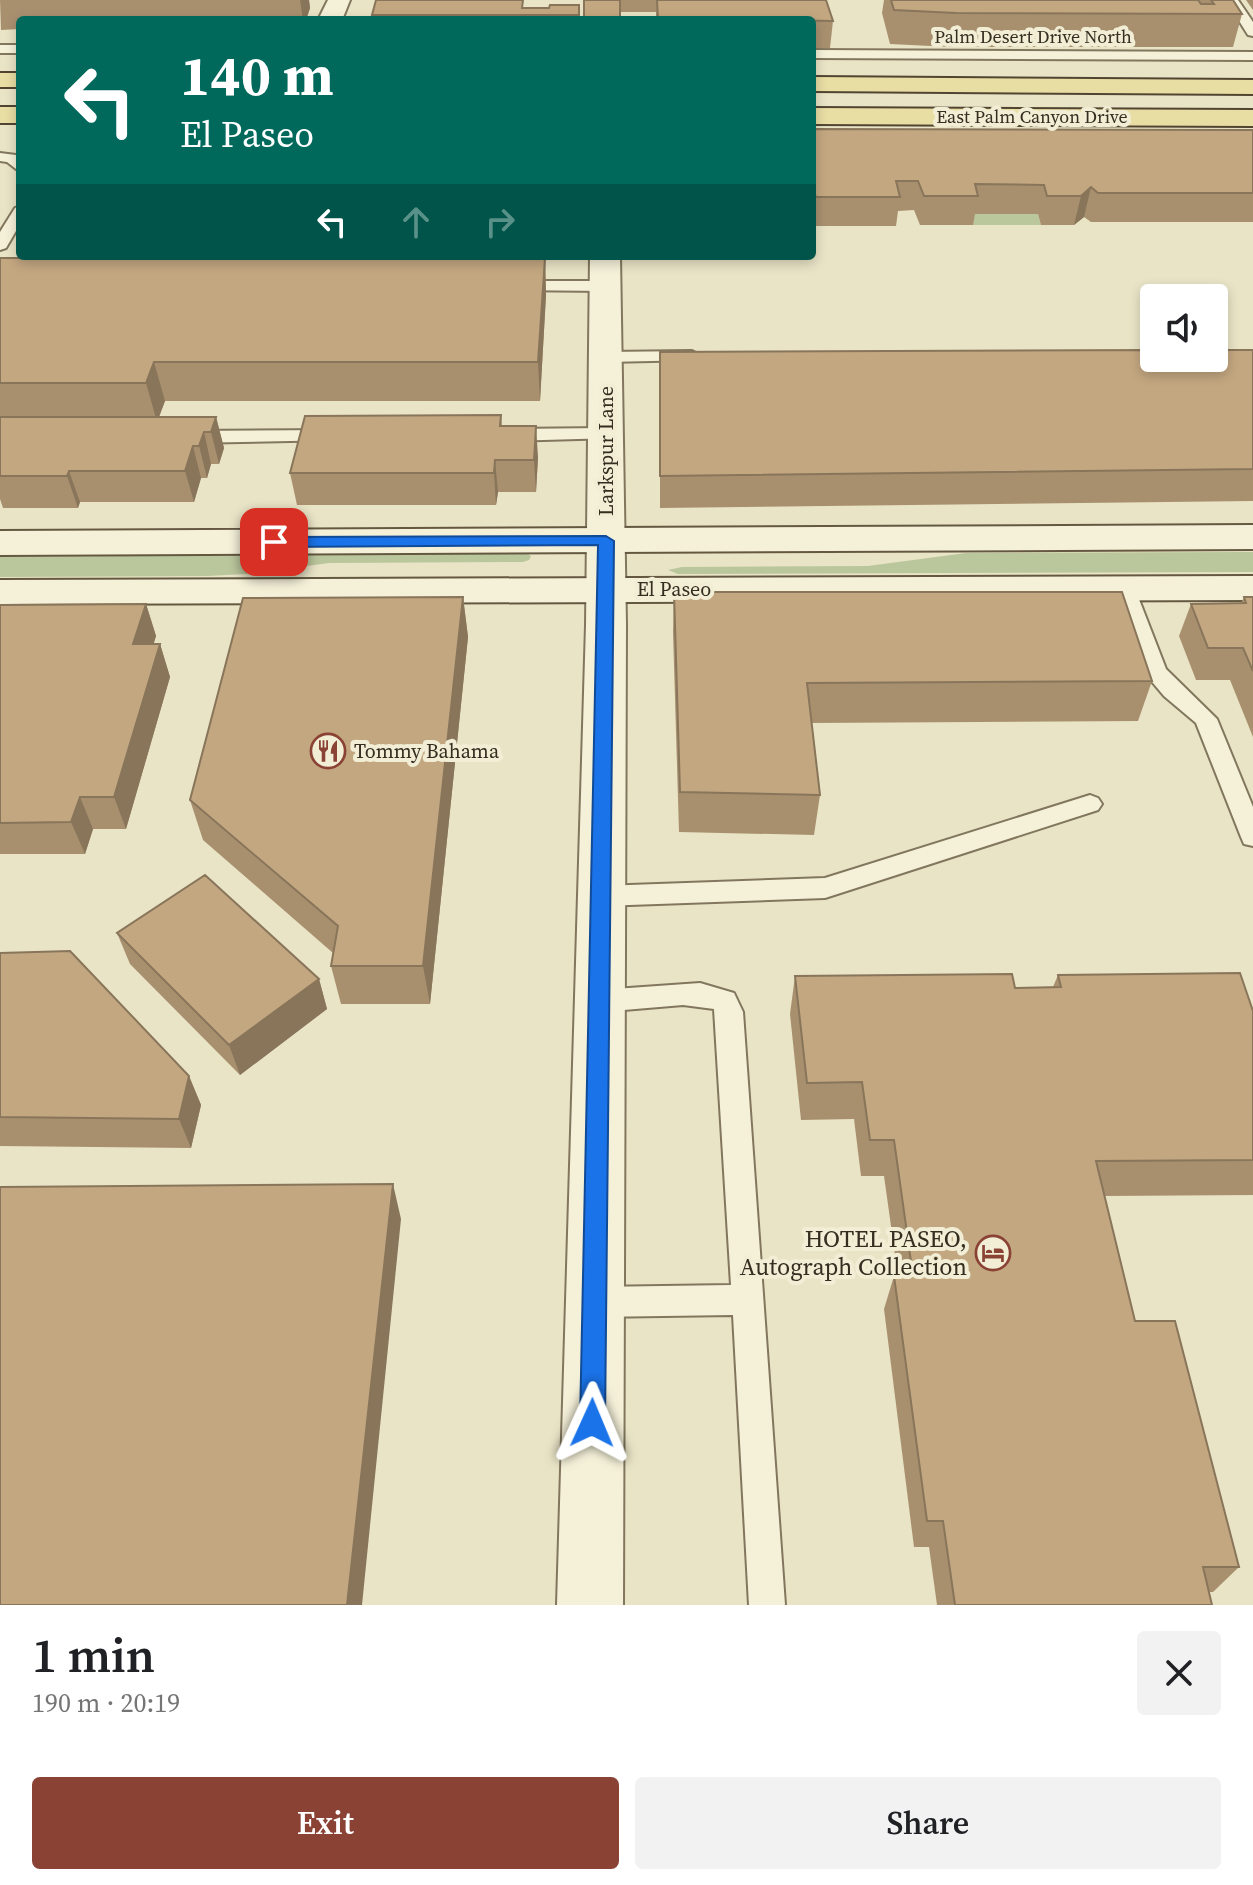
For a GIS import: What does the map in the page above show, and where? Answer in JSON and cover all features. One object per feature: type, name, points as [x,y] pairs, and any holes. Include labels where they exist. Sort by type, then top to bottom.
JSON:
[{"type":"main road","name":"East Palm Canyon Drive","points":[[816,84],[1253,87]]},
{"type":"main road","points":[[816,99],[895,98],[933,85]]},
{"type":"main road","name":"East Palm Canyon Drive","points":[[816,116],[1253,118]]},
{"type":"street","name":"Larkspur Lane","points":[[590,1605],[606,589],[605,271]]},
{"type":"street","points":[[0,543],[1253,537]]},
{"type":"street","points":[[181,591],[207,584],[312,570],[547,568]]},
{"type":"street","name":"El Paseo","points":[[0,592],[1253,588]]},
{"type":"lane","points":[[1232,0],[1253,32]]},
{"type":"lane","name":"Palm Desert Drive North","points":[[816,54],[1253,56]]},
{"type":"lane","points":[[0,245],[16,218]]},
{"type":"lane","points":[[502,286],[605,271]]},
{"type":"lane","points":[[606,357],[715,356]]},
{"type":"lane","points":[[480,435],[607,434]]},
{"type":"lane","points":[[170,437],[356,436]]},
{"type":"lane","points":[[1125,589],[1156,672],[1172,691],[1206,719],[1253,837]]},
{"type":"lane","points":[[601,896],[825,888],[1090,804]]},
{"type":"lane","points":[[600,1001],[711,995],[724,1001],[729,1012],[767,1605]]},
{"type":"lane","points":[[594,1302],[748,1300]]},
{"type":"green space","points":[[970,213],[1038,214],[1041,225],[973,225]]},
{"type":"green space","points":[[1253,552],[1253,572],[678,574],[668,570],[682,567],[868,566],[966,553]]},
{"type":"green space","points":[[526,553],[531,556],[523,562],[329,563],[207,576],[0,577],[0,557]]},
{"type":"building","points":[[376,0],[523,0],[522,8],[579,5],[579,15],[372,15]]},
{"type":"building","points":[[584,0],[620,0],[620,16],[584,16]]},
{"type":"building","points":[[657,0],[826,0],[833,21],[816,21],[816,16],[658,16]]},
{"type":"building","points":[[891,0],[1198,0],[1201,4],[1214,4],[1211,0],[1233,0],[1242,14],[956,13],[894,10]]},
{"type":"building","points":[[816,129],[1253,130],[1253,193],[1098,193],[1091,187],[1081,196],[1047,196],[1044,185],[975,184],[978,196],[924,196],[918,181],[896,181],[900,197],[816,197]]},
{"type":"building","points":[[0,258],[545,260],[538,362],[154,362],[146,383],[0,383]]},
{"type":"building","points":[[1140,350],[1140,372],[1228,372],[1228,350],[1253,350],[1253,469],[660,476],[660,352]]},
{"type":"building","points":[[501,415],[500,426],[536,426],[534,460],[495,460],[494,473],[290,473],[305,416]]},
{"type":"building","points":[[0,417],[216,417],[211,432],[204,432],[199,446],[193,446],[185,471],[69,471],[67,476],[0,476]]},
{"type":"building","points":[[674,592],[1122,592],[1152,681],[807,683],[820,795],[680,792]]},
{"type":"building","points":[[463,597],[423,966],[331,966],[338,926],[190,800],[243,598]]},
{"type":"building","points":[[1244,597],[1253,597],[1253,671],[1243,648],[1208,648],[1191,604],[1246,603]]},
{"type":"building","points":[[146,604],[133,644],[160,644],[114,797],[80,797],[71,822],[0,823],[0,605]]},
{"type":"building","points":[[205,875],[319,979],[229,1045],[117,933]]},
{"type":"building","points":[[70,951],[189,1076],[179,1119],[0,1117],[0,953]]},
{"type":"building","name":"HOTEL PASEO, Autograph Collection","points":[[1240,973],[1253,1011],[1253,1160],[1096,1161],[1135,1321],[1175,1321],[1239,1567],[1203,1567],[1212,1605],[955,1605],[943,1521],[927,1521],[894,1276],[913,1276],[894,1140],[870,1140],[862,1082],[807,1083],[795,976],[1012,974],[1015,988],[1061,987],[1058,975]]},
{"type":"building","points":[[393,1184],[347,1605],[0,1605],[0,1187]]},
{"type":"place","name":"Tommy Bahama","points":[[328,751]]},
{"type":"place","name":"HOTEL PASEO, Autograph Collection","points":[[993,1253]]},
{"type":"route","points":[[274,542],[606,541],[592,1423]]}]
